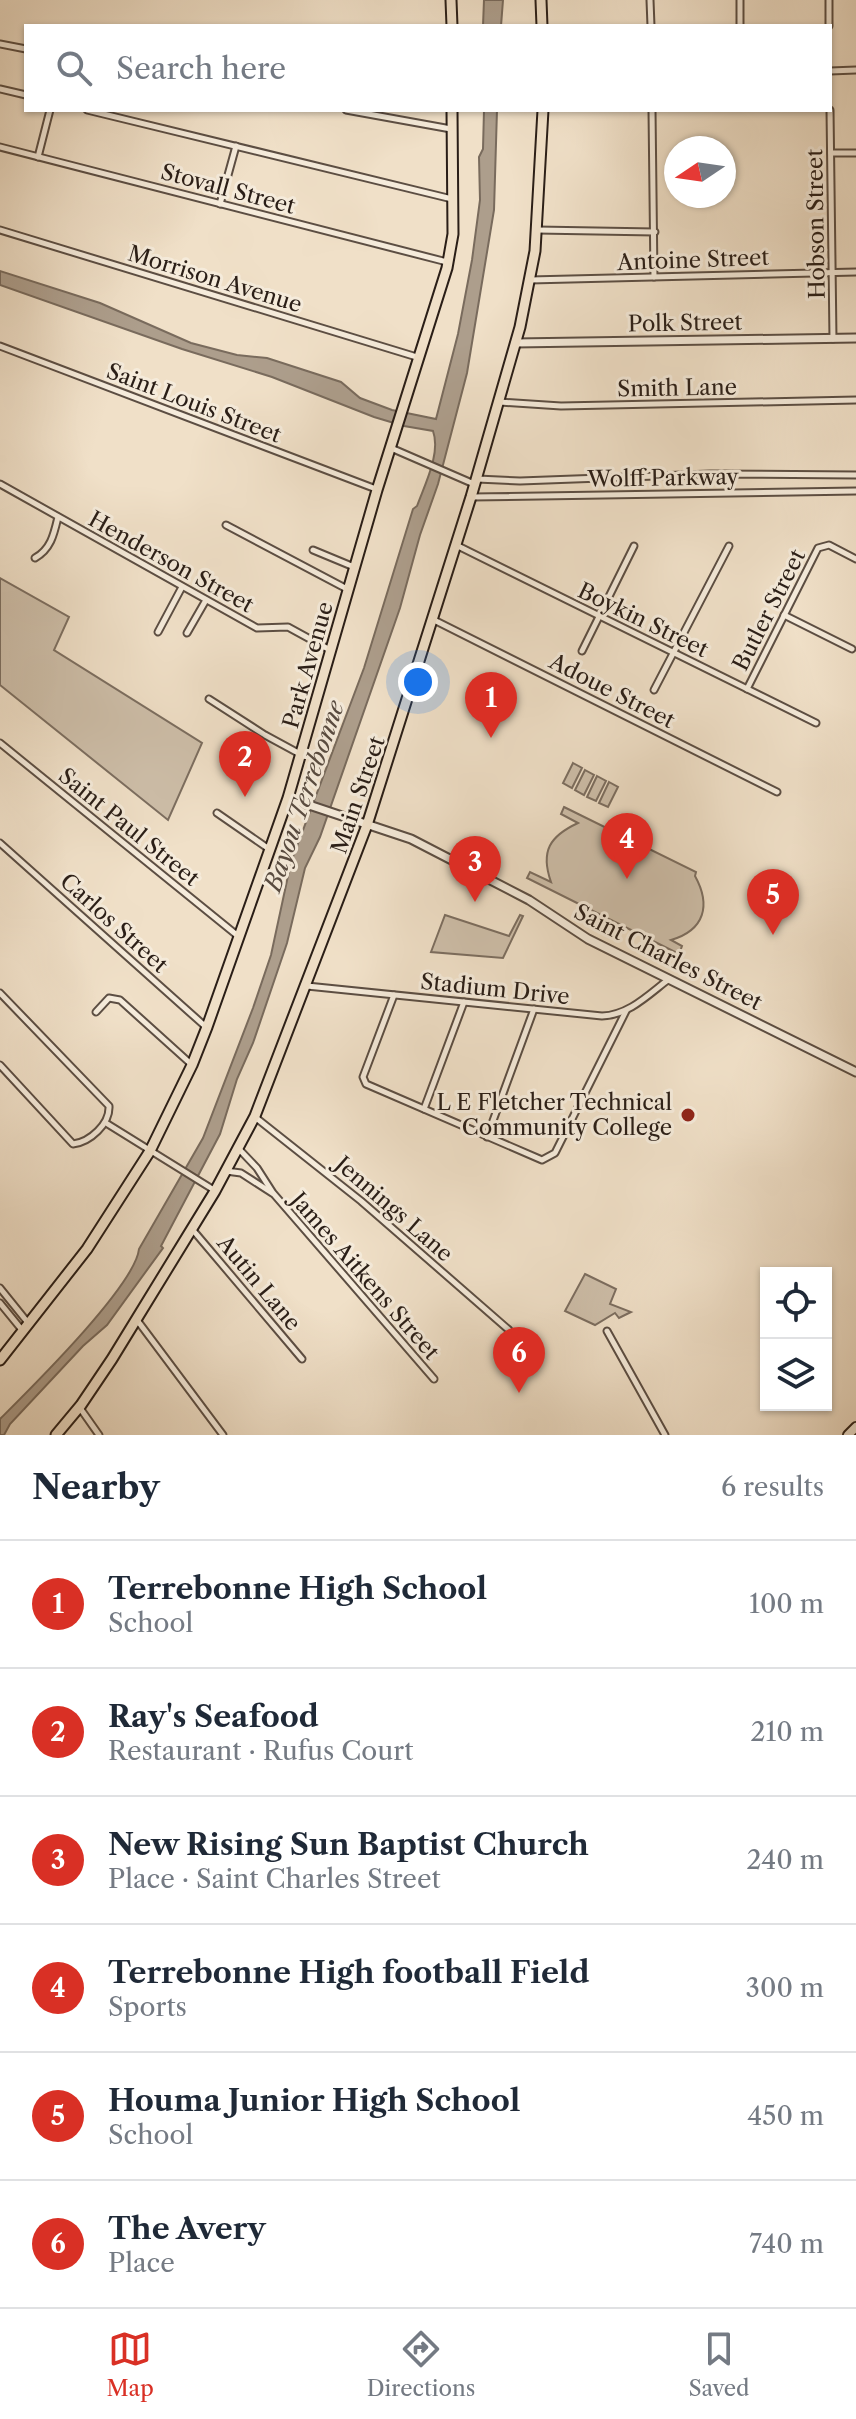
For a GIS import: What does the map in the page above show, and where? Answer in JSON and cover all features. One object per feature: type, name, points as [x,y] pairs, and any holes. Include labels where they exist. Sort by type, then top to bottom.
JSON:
[{"type":"main road","points":[[451,0],[452,24]]},
{"type":"main road","points":[[541,0],[542,24]]},
{"type":"main road","name":"Park Avenue","points":[[0,1360],[87,1249],[150,1151],[207,1027],[288,798],[377,490],[421,359],[448,263],[453,234],[452,112]]},
{"type":"main road","name":"Main Street","points":[[56,1435],[79,1407],[136,1320],[215,1191],[255,1116],[367,825],[476,482],[515,343],[530,280],[537,230],[543,112]]},
{"type":"main road","points":[[848,1435],[856,1427]]},
{"type":"street","points":[[650,0],[651,24]]},
{"type":"street","points":[[740,0],[740,24]]},
{"type":"street","points":[[829,0],[829,24]]},
{"type":"street","points":[[0,44],[24,49]]},
{"type":"street","points":[[832,71],[856,70]]},
{"type":"street","points":[[0,89],[24,95]]},
{"type":"street","points":[[38,157],[49,112]]},
{"type":"street","points":[[95,112],[453,199]]},
{"type":"street","points":[[357,112],[451,129]]},
{"type":"street","points":[[652,112],[654,277]]},
{"type":"street","name":"Hobson Street","points":[[830,112],[833,339]]},
{"type":"street","points":[[220,204],[236,146]]},
{"type":"street","name":"Stovall Street","points":[[0,147],[448,263]]},
{"type":"street","points":[[831,153],[856,153]]},
{"type":"street","name":"Morrison Avenue","points":[[0,230],[421,359]]},
{"type":"street","points":[[537,230],[655,232]]},
{"type":"street","name":"Antoine Street","points":[[530,280],[856,272]]},
{"type":"street","name":"Polk Street","points":[[515,343],[856,338]]},
{"type":"street","name":"Saint Louis Street","points":[[0,346],[377,490]]},
{"type":"street","name":"Smith Lane","points":[[499,402],[561,406],[856,400]]},
{"type":"street","points":[[391,448],[476,482],[710,474],[856,475]]},
{"type":"street","points":[[520,481],[520,496]]},
{"type":"street","name":"Henderson Street","points":[[0,484],[257,628],[288,627],[331,651]]},
{"type":"street","name":"Wolff Parkway","points":[[471,497],[856,491]]},
{"type":"street","points":[[35,558],[45,552],[58,517]]},
{"type":"street","points":[[226,525],[348,589]]},
{"type":"street","name":"Boykin Street","points":[[455,545],[816,723]]},
{"type":"street","name":"Butler Street","points":[[747,689],[814,553],[821,546],[829,545],[856,559]]},
{"type":"street","points":[[582,651],[634,546]]},
{"type":"street","points":[[654,690],[729,546]]},
{"type":"street","points":[[313,550],[354,568]]},
{"type":"street","points":[[158,632],[182,587]]},
{"type":"street","points":[[187,633],[206,600]]},
{"type":"street","points":[[784,615],[852,649]]},
{"type":"street","name":"Adoue Street","points":[[432,619],[777,792]]},
{"type":"street","points":[[209,699],[301,754]]},
{"type":"street","name":"Saint Paul Street","points":[[0,743],[239,936]]},
{"type":"street","name":"Saint Charles Street","points":[[288,798],[411,839],[529,900],[588,939],[856,1072]]},
{"type":"street","points":[[217,813],[269,849]]},
{"type":"street","name":"Carlos Street","points":[[0,843],[207,1027]]},
{"type":"street","points":[[394,995],[363,1077],[366,1084],[537,1159],[552,1157],[626,1011],[669,979]]},
{"type":"street","name":"Stadium Drive","points":[[307,986],[602,1016],[626,1011]]},
{"type":"street","points":[[0,993],[109,1106],[110,1115],[106,1123],[83,1143],[73,1144],[0,1065]]},
{"type":"street","points":[[96,1012],[109,998],[120,1000],[192,1065]]},
{"type":"street","points":[[424,1109],[464,1002]]},
{"type":"street","points":[[487,1137],[534,1009]]},
{"type":"street","name":"Jennings Lane","points":[[255,1116],[361,1201],[509,1330]]},
{"type":"street","points":[[106,1123],[215,1191]]},
{"type":"street","name":"James Aitkens Street","points":[[238,1148],[257,1168],[273,1193],[434,1379]]},
{"type":"street","name":"James Aitkens Street","points":[[226,1171],[241,1173],[273,1193]]},
{"type":"street","name":"Autin Lane","points":[[191,1229],[302,1359]]},
{"type":"street","points":[[0,1288],[27,1328]]},
{"type":"street","points":[[0,1303],[27,1328]]},
{"type":"street","points":[[136,1320],[223,1435]]},
{"type":"street","points":[[607,1331],[665,1435]]},
{"type":"street","points":[[79,1407],[99,1435]]},
{"type":"shaded area","points":[[484,0],[503,0],[501,24],[483,24]]},
{"type":"shaded area","points":[[484,112],[497,112],[494,210],[467,373],[438,484],[400,608],[320,837],[305,868],[287,943],[220,1134],[161,1246],[163,1248],[107,1325],[83,1346],[10,1424],[4,1435],[0,1435],[0,1419],[79,1337],[120,1287],[203,1138],[271,955],[291,862],[364,668],[413,509],[417,506],[434,459],[435,440],[433,431],[374,417],[272,377],[0,285],[0,271],[100,303],[191,343],[237,355],[267,358],[341,382],[360,398],[392,410],[436,419],[458,334],[472,260],[480,200],[479,157],[483,149]]},
{"type":"shaded area","points":[[0,578],[69,617],[54,650],[202,743],[168,820],[0,685]]},
{"type":"shaded area","points":[[573,763],[582,768],[572,788],[563,783]]},
{"type":"shaded area","points":[[585,770],[594,775],[584,795],[575,790]]},
{"type":"shaded area","points":[[597,776],[606,781],[596,801],[587,797]]},
{"type":"shaded area","points":[[609,782],[618,787],[608,807],[599,803]]},
{"type":"shaded area","points":[[564,807],[696,872],[703,897],[702,915],[691,930],[671,940],[682,946],[679,954],[527,878],[530,872],[551,882],[547,862],[550,846],[560,833],[578,823],[561,814]]},
{"type":"shaded area","points":[[445,915],[509,936],[520,915],[523,916],[503,958],[431,952]]},
{"type":"shaded area","points":[[585,1274],[616,1289],[610,1304],[631,1312],[619,1318],[615,1313],[595,1325],[565,1311]]},
{"type":"place","name":"Terrebonne High School","points":[[491,738]]},
{"type":"place","name":"Ray's Seafood","points":[[245,797]]},
{"type":"place","name":"Terrebonne High football Field","points":[[627,879]]},
{"type":"place","name":"New Rising Sun Baptist Church","points":[[475,902]]},
{"type":"place","name":"Houma Junior High School","points":[[773,935]]},
{"type":"place","name":"L E Fletcher Technical Community College","points":[[688,1115]]},
{"type":"place","name":"The Avery","points":[[519,1393]]},
{"type":"water label","name":"Bayou Terrebonne","points":[[304,796]]}]
